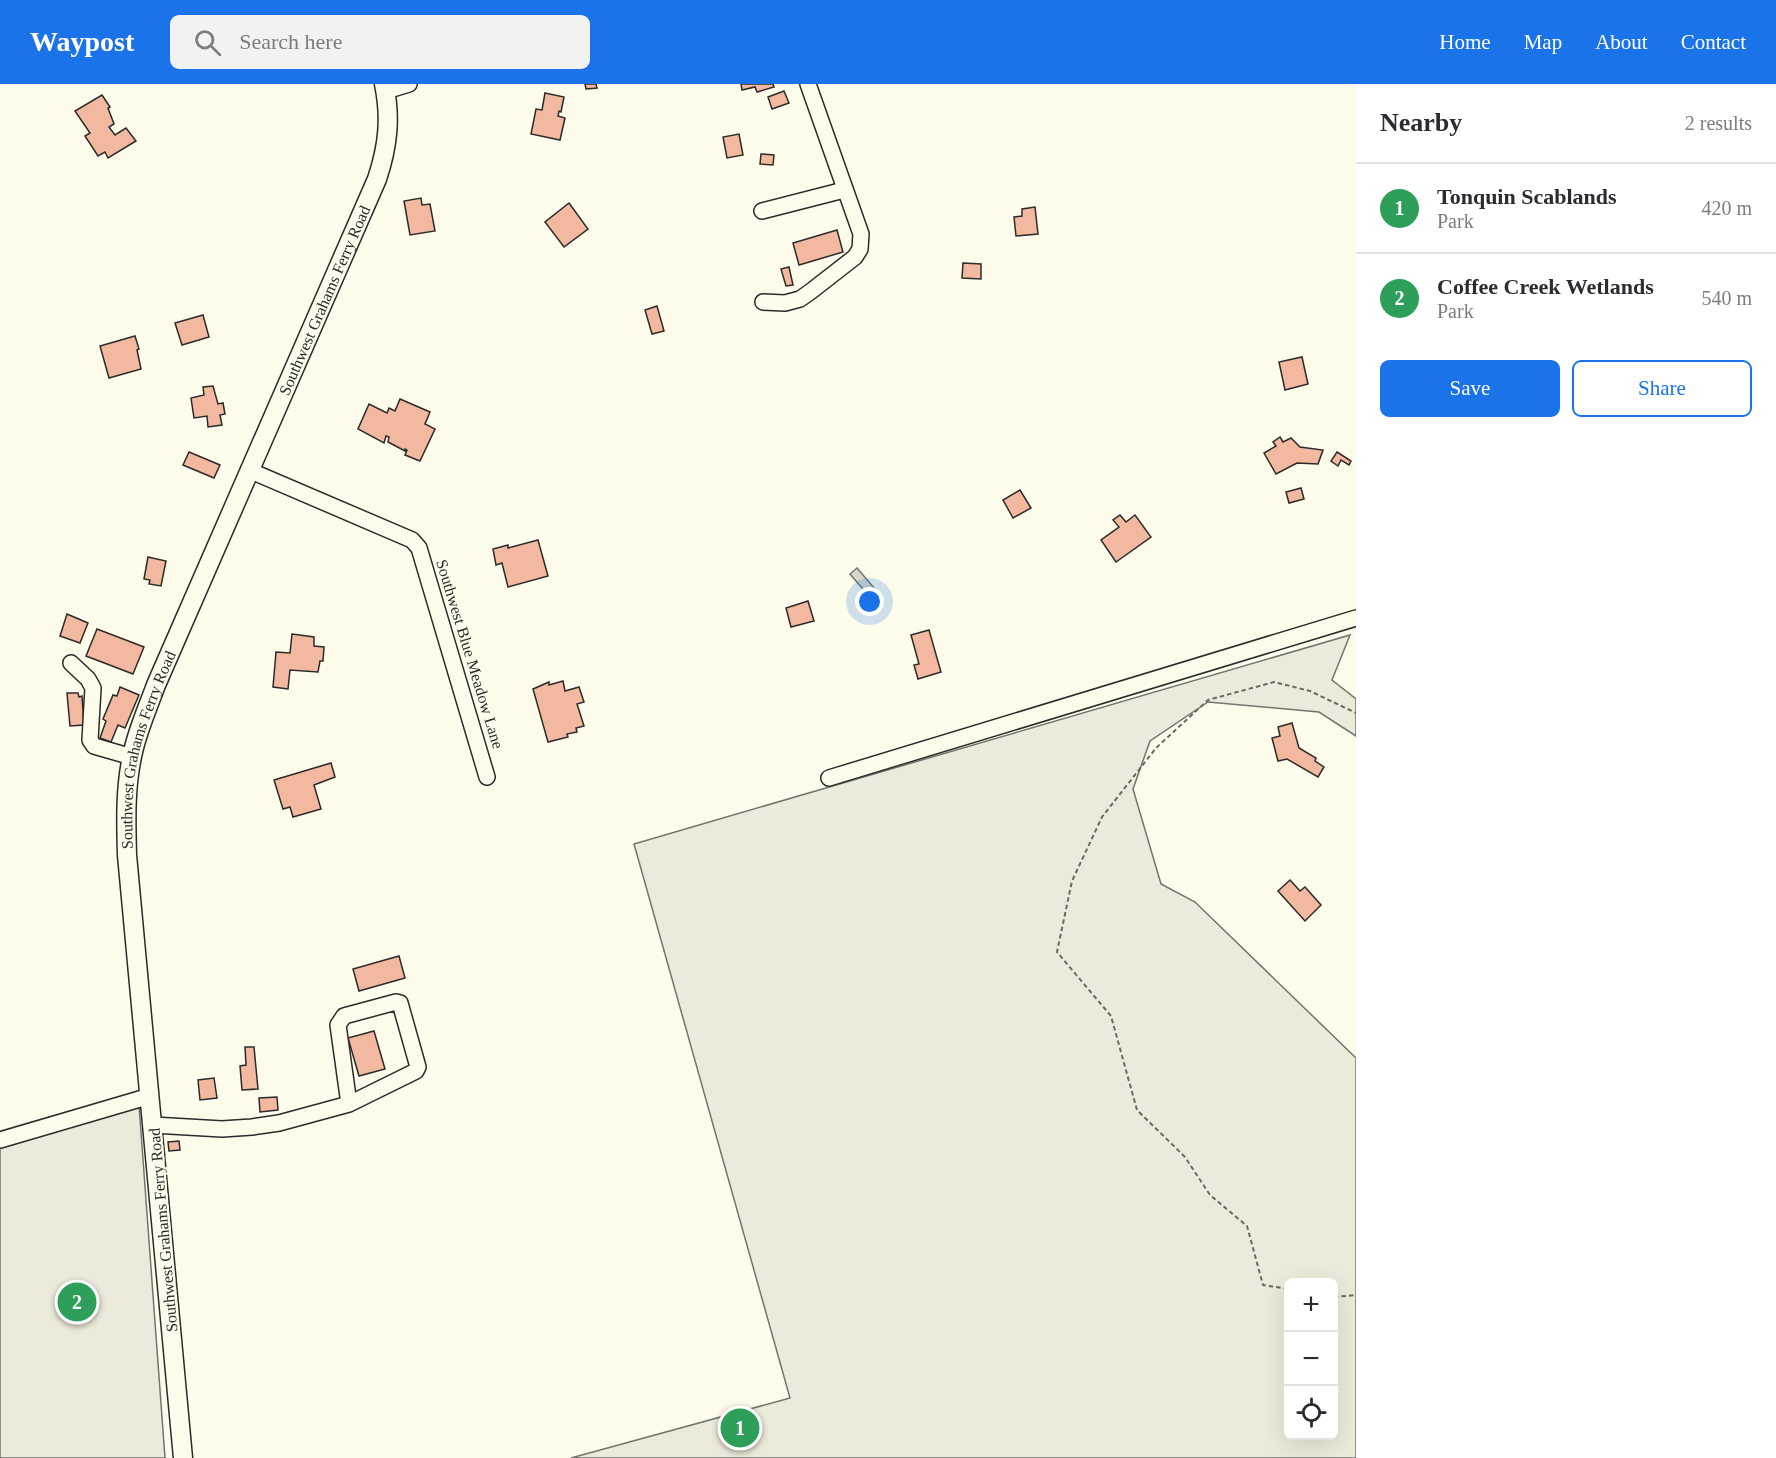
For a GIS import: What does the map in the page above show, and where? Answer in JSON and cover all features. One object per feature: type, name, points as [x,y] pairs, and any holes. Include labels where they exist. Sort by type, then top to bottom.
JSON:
[{"type":"main road","name":"Southwest Grahams Ferry Road","points":[[183,1458],[127,855],[126,805],[132,757],[156,685],[251,471],[383,161],[389,128],[385,87]]},
{"type":"street","points":[[385,87],[409,84]]},
{"type":"street","points":[[763,302],[785,303],[800,299],[855,257],[860,249],[861,234],[808,84]]},
{"type":"street","points":[[762,211],[844,190]]},
{"type":"street","name":"Southwest Blue Meadow Lane","points":[[251,471],[412,540],[419,548],[487,777]]},
{"type":"street","points":[[829,778],[1356,618]]},
{"type":"street","points":[[71,663],[93,688],[90,740],[93,746],[132,757]]},
{"type":"street","points":[[153,1125],[222,1129],[252,1128],[279,1123],[349,1104],[416,1071],[418,1067],[400,1003],[396,1002],[344,1016],[339,1021],[349,1104]]},
{"type":"street","points":[[0,1140],[150,1096]]},
{"type":"path","points":[[1284,1288],[1263,1285],[1247,1226],[1210,1195],[1185,1157],[1137,1110],[1111,1016],[1057,952],[1072,881],[1102,817],[1156,748],[1208,700],[1274,682],[1310,691],[1356,713]]},
{"type":"path","points":[[1338,1297],[1356,1295]]},
{"type":"shaded area","points":[[857,568],[875,589],[868,595],[850,574]]},
{"type":"shaded area","points":[[1350,635],[1332,680],[1356,699],[1356,736],[1319,712],[1208,702],[1150,741],[1133,789],[1161,884],[1195,902],[1356,1058],[1356,1458],[571,1458],[790,1398],[634,844]]},
{"type":"shaded area","points":[[139,1105],[165,1458],[0,1458],[0,1146]]},
{"type":"building","points":[[585,84],[596,84],[597,88],[586,89]]},
{"type":"building","points":[[741,84],[773,84],[774,87],[757,92],[755,87],[742,90]]},
{"type":"building","points":[[784,91],[789,103],[772,109],[768,97]]},
{"type":"building","points":[[545,93],[564,97],[558,116],[565,118],[560,140],[531,134],[536,109],[542,110]]},
{"type":"building","points":[[102,95],[110,107],[108,108],[114,124],[109,127],[115,135],[126,128],[136,141],[108,158],[105,152],[98,156],[85,136],[90,133],[75,111]]},
{"type":"building","points":[[739,134],[743,155],[727,158],[723,137]]},
{"type":"building","points":[[761,154],[774,155],[773,165],[760,164]]},
{"type":"building","points":[[421,198],[422,205],[430,204],[435,231],[410,235],[404,201]]},
{"type":"building","points":[[569,203],[588,229],[564,247],[545,222]]},
{"type":"building","points":[[1035,207],[1038,234],[1016,236],[1014,217],[1022,216],[1022,209]]},
{"type":"building","points":[[837,230],[843,252],[799,265],[793,243]]},
{"type":"building","points":[[963,263],[981,264],[981,279],[962,278]]},
{"type":"building","points":[[789,267],[793,285],[786,286],[781,269]]},
{"type":"building","points":[[657,306],[664,331],[652,334],[645,310]]},
{"type":"building","points":[[203,315],[209,337],[182,345],[175,323]]},
{"type":"building","points":[[135,336],[141,369],[109,378],[100,346]]},
{"type":"building","points":[[1302,357],[1308,384],[1285,390],[1279,362]]},
{"type":"building","points":[[213,386],[218,404],[223,403],[225,414],[220,415],[222,425],[208,427],[207,416],[194,418],[191,398],[204,395],[203,387]]},
{"type":"building","points":[[400,399],[430,412],[425,424],[435,429],[420,461],[405,455],[407,450],[388,442],[389,437],[386,436],[384,443],[358,429],[369,404],[387,413],[389,408],[395,411]]},
{"type":"building","points":[[1280,437],[1283,442],[1291,438],[1300,447],[1323,450],[1318,464],[1297,463],[1276,474],[1264,453],[1276,446],[1273,442]]},
{"type":"building","points":[[189,452],[220,465],[214,478],[183,465]]},
{"type":"building","points":[[1337,452],[1351,461],[1349,465],[1341,460],[1338,466],[1331,461]]},
{"type":"building","points":[[1301,488],[1304,499],[1289,503],[1286,492]]},
{"type":"building","points":[[1020,490],[1031,508],[1013,518],[1003,500]]},
{"type":"building","points":[[1120,515],[1126,522],[1135,515],[1151,537],[1116,562],[1101,540],[1119,527],[1113,520]]},
{"type":"building","points":[[538,540],[548,576],[508,587],[502,563],[496,565],[493,549],[508,545],[508,548]]},
{"type":"building","points":[[148,557],[166,561],[161,586],[149,584],[150,580],[144,579]]},
{"type":"building","points":[[808,601],[814,621],[791,627],[786,608]]},
{"type":"building","points":[[67,614],[88,623],[80,643],[60,636]]},
{"type":"building","points":[[97,629],[144,647],[133,674],[86,656]]},
{"type":"building","points":[[929,630],[941,672],[918,679],[914,665],[919,664],[911,635]]},
{"type":"building","points":[[292,634],[314,637],[314,646],[324,647],[323,661],[320,661],[318,672],[290,670],[288,689],[273,687],[276,652],[290,653]]},
{"type":"building","points":[[563,681],[565,691],[579,687],[584,702],[577,704],[584,726],[576,728],[577,732],[567,734],[568,737],[548,742],[533,689],[549,682],[549,685]]},
{"type":"building","points":[[120,687],[139,695],[125,728],[118,725],[111,742],[100,738],[106,721],[103,719],[113,695],[117,696]]},
{"type":"building","points":[[67,693],[78,693],[79,697],[82,696],[84,725],[70,726]]},
{"type":"building","points":[[1292,723],[1299,748],[1316,758],[1315,761],[1324,767],[1318,777],[1287,759],[1278,761],[1272,738],[1280,736],[1278,727]]},
{"type":"building","points":[[331,763],[335,777],[314,785],[321,809],[293,817],[290,807],[283,809],[274,780]]},
{"type":"building","points":[[1290,880],[1300,891],[1305,887],[1321,905],[1305,921],[1278,891]]},
{"type":"building","points":[[399,956],[405,978],[359,991],[353,969]]},
{"type":"building","points":[[374,1031],[385,1069],[359,1076],[348,1038]]},
{"type":"building","points":[[245,1047],[254,1047],[258,1089],[242,1090],[240,1066],[246,1065]]},
{"type":"building","points":[[214,1078],[217,1098],[200,1100],[198,1080]]},
{"type":"building","points":[[277,1097],[278,1110],[260,1112],[259,1098]]},
{"type":"building","points":[[179,1141],[180,1150],[169,1151],[168,1142]]},
{"type":"place","name":"Coffee Creek Wetlands","points":[[77,1302]]},
{"type":"place","name":"Tonquin Scablands","points":[[740,1428]]}]
